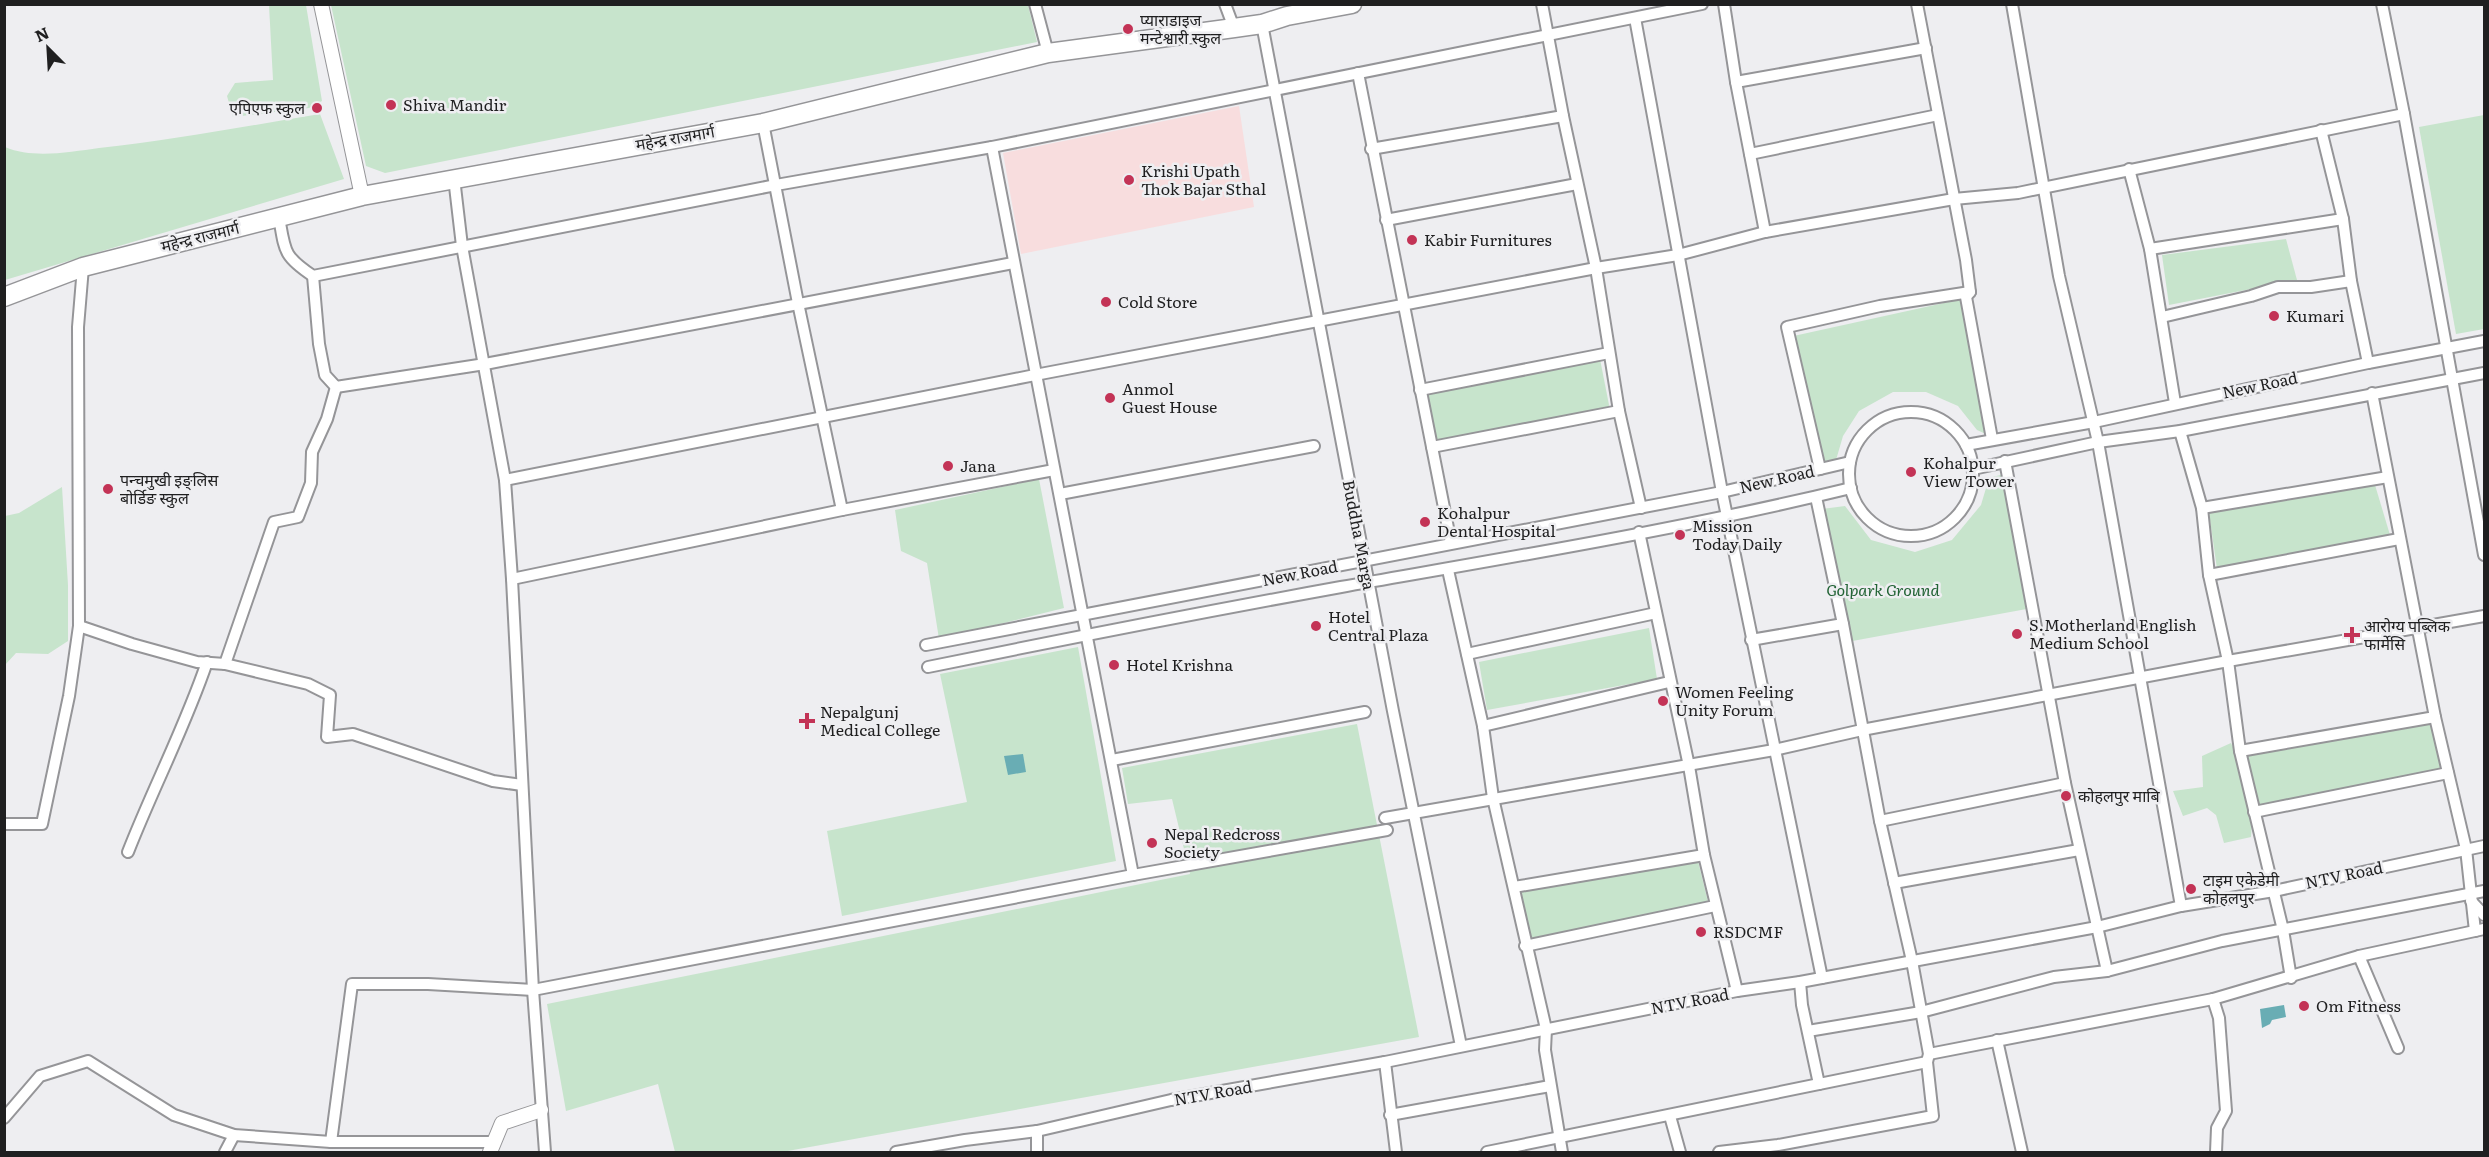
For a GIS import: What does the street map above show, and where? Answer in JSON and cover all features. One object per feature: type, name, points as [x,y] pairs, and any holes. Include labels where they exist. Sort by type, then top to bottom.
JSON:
[{"type":"highway","name":"महेन्द्र राजमार्ग","points":[[4,297],[83,267],[362,196],[763,123],[1048,53],[1262,24],[1286,10],[1352,4]]},
{"type":"street","points":[[321,4],[362,196]]},
{"type":"street","points":[[1035,4],[1048,53]]},
{"type":"street","points":[[1226,4],[1234,28]]},
{"type":"street","points":[[1542,4],[1563,116],[1596,268],[1619,411],[1641,508]]},
{"type":"street","points":[[279,217],[285,250],[293,263],[313,276],[777,185],[992,147],[1701,4]]},
{"type":"street","points":[[1724,4],[1736,82],[1765,232]]},
{"type":"street","points":[[1917,4],[1954,199],[1970,292],[1966,297],[1992,439]]},
{"type":"street","points":[[2012,4],[2059,276],[2098,442],[2181,906]]},
{"type":"street","points":[[2382,4],[2484,555]]},
{"type":"street","points":[[1635,18],[1722,492],[1822,978]]},
{"type":"street","name":"Buddha Marga","points":[[1262,24],[1368,583],[1461,1046]]},
{"type":"street","points":[[1736,82],[1926,48]]},
{"type":"street","points":[[1358,73],[1371,148],[1451,543]]},
{"type":"street","points":[[505,480],[1035,375],[1596,268],[1678,255],[1765,232],[1954,199],[2018,193],[2404,114]]},
{"type":"street","points":[[1750,154],[1938,115]]},
{"type":"street","points":[[1371,148],[1563,116]]},
{"type":"street","points":[[763,123],[842,510]]},
{"type":"street","points":[[2321,130],[2343,219],[2351,281],[2368,363]]},
{"type":"street","points":[[992,147],[1133,875]]},
{"type":"street","points":[[2129,169],[2150,249],[2175,403]]},
{"type":"street","points":[[454,178],[462,246],[505,480],[544,1152]]},
{"type":"street","points":[[1386,220],[1577,184]]},
{"type":"street","points":[[2150,249],[2343,219]]},
{"type":"street","points":[[336,387],[485,364],[1013,263]]},
{"type":"street","points":[[4,824],[42,824],[69,696],[79,626],[78,327],[83,267]]},
{"type":"street","points":[[313,276],[319,344],[325,375],[336,387]]},
{"type":"street","points":[[2162,316],[2251,296],[2278,287],[2311,287],[2351,281]]},
{"type":"street","points":[[1820,468],[1787,327],[1880,306],[1970,292]]},
{"type":"street","name":"New Road","points":[[1966,445],[2094,422],[2175,403],[2484,341]]},
{"type":"street","points":[[1420,390],[1609,353]]},
{"type":"street","name":"New Road","points":[[1973,469],[2098,442],[2180,431],[2484,373]]},
{"type":"street","points":[[225,664],[274,522],[298,517],[311,483],[312,452],[327,419],[336,387]]},
{"type":"street","points":[[1487,1152],[1560,1139],[1819,1084],[1997,1040],[2213,999],[2291,978],[2359,956],[2480,930],[2471,897],[2466,849],[2435,717],[2399,539],[2372,393]]},
{"type":"street","points":[[1432,447],[1619,411]]},
{"type":"street","points":[[1911,412],[1927,414],[1949,426],[1966,445],[1973,469],[1970,493],[1958,514],[1938,530],[1921,535],[1902,535],[1879,527],[1861,511],[1851,488],[1850,462],[1865,432],[1878,422],[1894,414],[1911,412]]},
{"type":"street","points":[[2180,431],[2202,508],[2209,575],[2228,661],[2240,751],[2283,930],[2291,978]]},
{"type":"street","points":[[1060,494],[1314,446]]},
{"type":"street","points":[[2005,461],[2065,783],[2107,970]]},
{"type":"street","name":"New Road","points":[[926,645],[1722,492],[1850,462]]},
{"type":"street","points":[[512,579],[842,510],[1054,470]]},
{"type":"street","points":[[2202,508],[2388,477]]},
{"type":"street","name":"New Road","points":[[928,667],[1087,635],[1448,570],[1728,515],[1851,488]]},
{"type":"street","points":[[1719,1152],[1774,1149],[1934,1116],[1928,1058],[1912,961],[1880,821],[1844,624],[1816,497]]},
{"type":"street","points":[[1639,532],[1669,682],[1689,766],[1704,855],[1737,991]]},
{"type":"street","points":[[2209,575],[2399,539]]},
{"type":"street","points":[[1448,570],[1483,726],[1493,798],[1525,946],[1546,1029],[1545,1050],[1562,1152]]},
{"type":"street","points":[[1467,654],[1656,613]]},
{"type":"street","points":[[1385,818],[1689,766],[1862,730],[2228,661],[2484,616]]},
{"type":"street","points":[[1751,640],[1844,624]]},
{"type":"street","points":[[79,626],[197,662],[225,664],[308,684],[330,694],[327,737],[353,734],[493,781],[522,785]]},
{"type":"street","points":[[128,852],[207,662]]},
{"type":"street","points":[[1483,726],[1669,682]]},
{"type":"street","points":[[1112,760],[1365,712]]},
{"type":"street","points":[[2240,751],[2435,717]]},
{"type":"street","points":[[2254,812],[2448,773]]},
{"type":"street","points":[[1880,821],[2065,783]]},
{"type":"street","points":[[331,1142],[352,984],[428,984],[533,990],[1133,875],[1387,830]]},
{"type":"street","name":"NTV Road","points":[[896,1152],[1037,1131],[1171,1100],[1385,1062],[1737,991],[1800,982],[2097,927],[2181,906],[2274,891],[2484,846]]},
{"type":"street","points":[[1894,883],[2079,850]]},
{"type":"street","points":[[1514,887],[1704,855]]},
{"type":"street","points":[[1808,1031],[1921,1012],[2054,977],[2107,970],[2198,946],[2471,897],[2484,891]]},
{"type":"street","points":[[2471,897],[2484,915]]},
{"type":"street","points":[[1525,946],[1715,906]]},
{"type":"street","points":[[2359,956],[2398,1048]]},
{"type":"street","points":[[1800,982],[1802,1005],[1819,1084]]},
{"type":"street","points":[[2213,999],[2218,1018],[2226,1111],[2217,1128],[2216,1152]]},
{"type":"street","points":[[1997,1040],[2022,1152]]},
{"type":"street","points":[[4,1118],[40,1076],[88,1061],[174,1115],[234,1135],[314,1147],[331,1142],[491,1147],[502,1123],[541,1110]]},
{"type":"street","points":[[1385,1062],[1396,1152]]},
{"type":"street","points":[[1390,1115],[1550,1086]]},
{"type":"street","points":[[1670,1116],[1680,1152]]},
{"type":"street","points":[[1037,1131],[1037,1152]]},
{"type":"street","points":[[225,1152],[234,1135]]},
{"type":"shaded area","name":"Krishi Upath Thok Bajar Sthal","points":[[1239,106],[1254,207],[1021,254],[1003,153]]},
{"type":"green space","points":[[269,5],[306,5],[322,101],[309,108],[233,117],[227,96],[235,83],[273,80]]},
{"type":"green space","points":[[331,5],[1028,5],[1037,42],[385,173],[366,166]]},
{"type":"green space","points":[[320,114],[344,179],[5,280],[5,147],[27,153],[63,153],[182,137]]},
{"type":"green space","points":[[2484,115],[2484,329],[2456,334],[2419,127]]},
{"type":"green space","points":[[2286,239],[2297,280],[2169,305],[2162,255]]},
{"type":"green space","points":[[1962,299],[1988,435],[1977,430],[1958,406],[1926,392],[1893,392],[1859,411],[1843,436],[1836,460],[1819,464],[1789,337]]},
{"type":"green space","points":[[1600,359],[1610,410],[1434,442],[1424,392]]},
{"type":"green space","name":"Golpark Ground","points":[[2004,474],[2032,608],[1847,642],[1822,509],[1845,506],[1871,540],[1915,552],[1952,540],[1981,505],[1989,478]]},
{"type":"green space","points":[[1039,479],[1064,608],[939,639],[927,563],[901,551],[895,510]]},
{"type":"green space","points":[[2375,485],[2390,535],[2217,569],[2209,513]]},
{"type":"green space","points":[[62,487],[68,585],[68,641],[48,654],[16,653],[5,665],[5,516],[19,513]]},
{"type":"green space","points":[[1649,628],[1657,679],[1487,710],[1479,662]]},
{"type":"green space","points":[[1078,647],[1116,861],[842,916],[827,831],[967,802],[940,674]]},
{"type":"green space","points":[[2433,720],[2445,770],[2258,811],[2244,752]]},
{"type":"green space","points":[[1357,724],[1419,1037],[782,1152],[675,1152],[658,1084],[566,1111],[547,1004],[1190,874],[1172,799],[1128,804],[1122,768]]},
{"type":"green space","points":[[2231,743],[2247,789],[2252,825],[2251,837],[2224,843],[2216,815],[2207,808],[2183,816],[2173,791],[2203,787],[2202,756]]},
{"type":"green space","points":[[1698,861],[1708,902],[1527,939],[1520,891]]},
{"type":"water","points":[[1023,754],[1026,772],[1008,775],[1004,756]]},
{"type":"water","points":[[2284,1005],[2286,1017],[2272,1020],[2270,1024],[2262,1028],[2260,1009]]},
{"type":"place","name":"प्याराडाइज मन्टेश्वारी स्कुल","points":[[1128,29]]},
{"type":"place","name":"Shiva Mandir","points":[[391,105]]},
{"type":"place","name":"एपिएफ स्कुल","points":[[317,108]]},
{"type":"place","name":"Krishi Upath Thok Bajar Sthal","points":[[1129,180]]},
{"type":"place","name":"Kabir Furnitures","points":[[1412,240]]},
{"type":"place","name":"Cold Store","points":[[1106,302]]},
{"type":"place","name":"Kumari","points":[[2274,316]]},
{"type":"place","name":"Anmol Guest House","points":[[1110,398]]},
{"type":"place","name":"Jana","points":[[948,466]]},
{"type":"place","name":"Kohalpur View Tower","points":[[1911,472]]},
{"type":"place","name":"पन्चमुखी इङ्लिस बोर्डिङ स्कुल","points":[[108,489]]},
{"type":"place","name":"Kohalpur Dental Hospital","points":[[1425,522]]},
{"type":"place","name":"Mission Today Daily","points":[[1680,535]]},
{"type":"place","name":"Hotel Central Plaza","points":[[1316,626]]},
{"type":"place","name":"S.Motherland English Medium School","points":[[2017,634]]},
{"type":"place","name":"आरोग्य पब्लिक फार्मेसि","points":[[2352,635]]},
{"type":"place","name":"Hotel Krishna","points":[[1114,665]]},
{"type":"place","name":"Women Feeling Unity Forum","points":[[1663,701]]},
{"type":"place","name":"Nepalgunj Medical College","points":[[807,721]]},
{"type":"place","name":"कोहलपुर माबि","points":[[2066,796]]},
{"type":"place","name":"Nepal Redcross Society","points":[[1152,843]]},
{"type":"place","name":"टाइम एकेडेमी कोहलपुर","points":[[2191,889]]},
{"type":"place","name":"RSDCMF","points":[[1701,932]]},
{"type":"place","name":"Om Fitness","points":[[2304,1006]]}]
